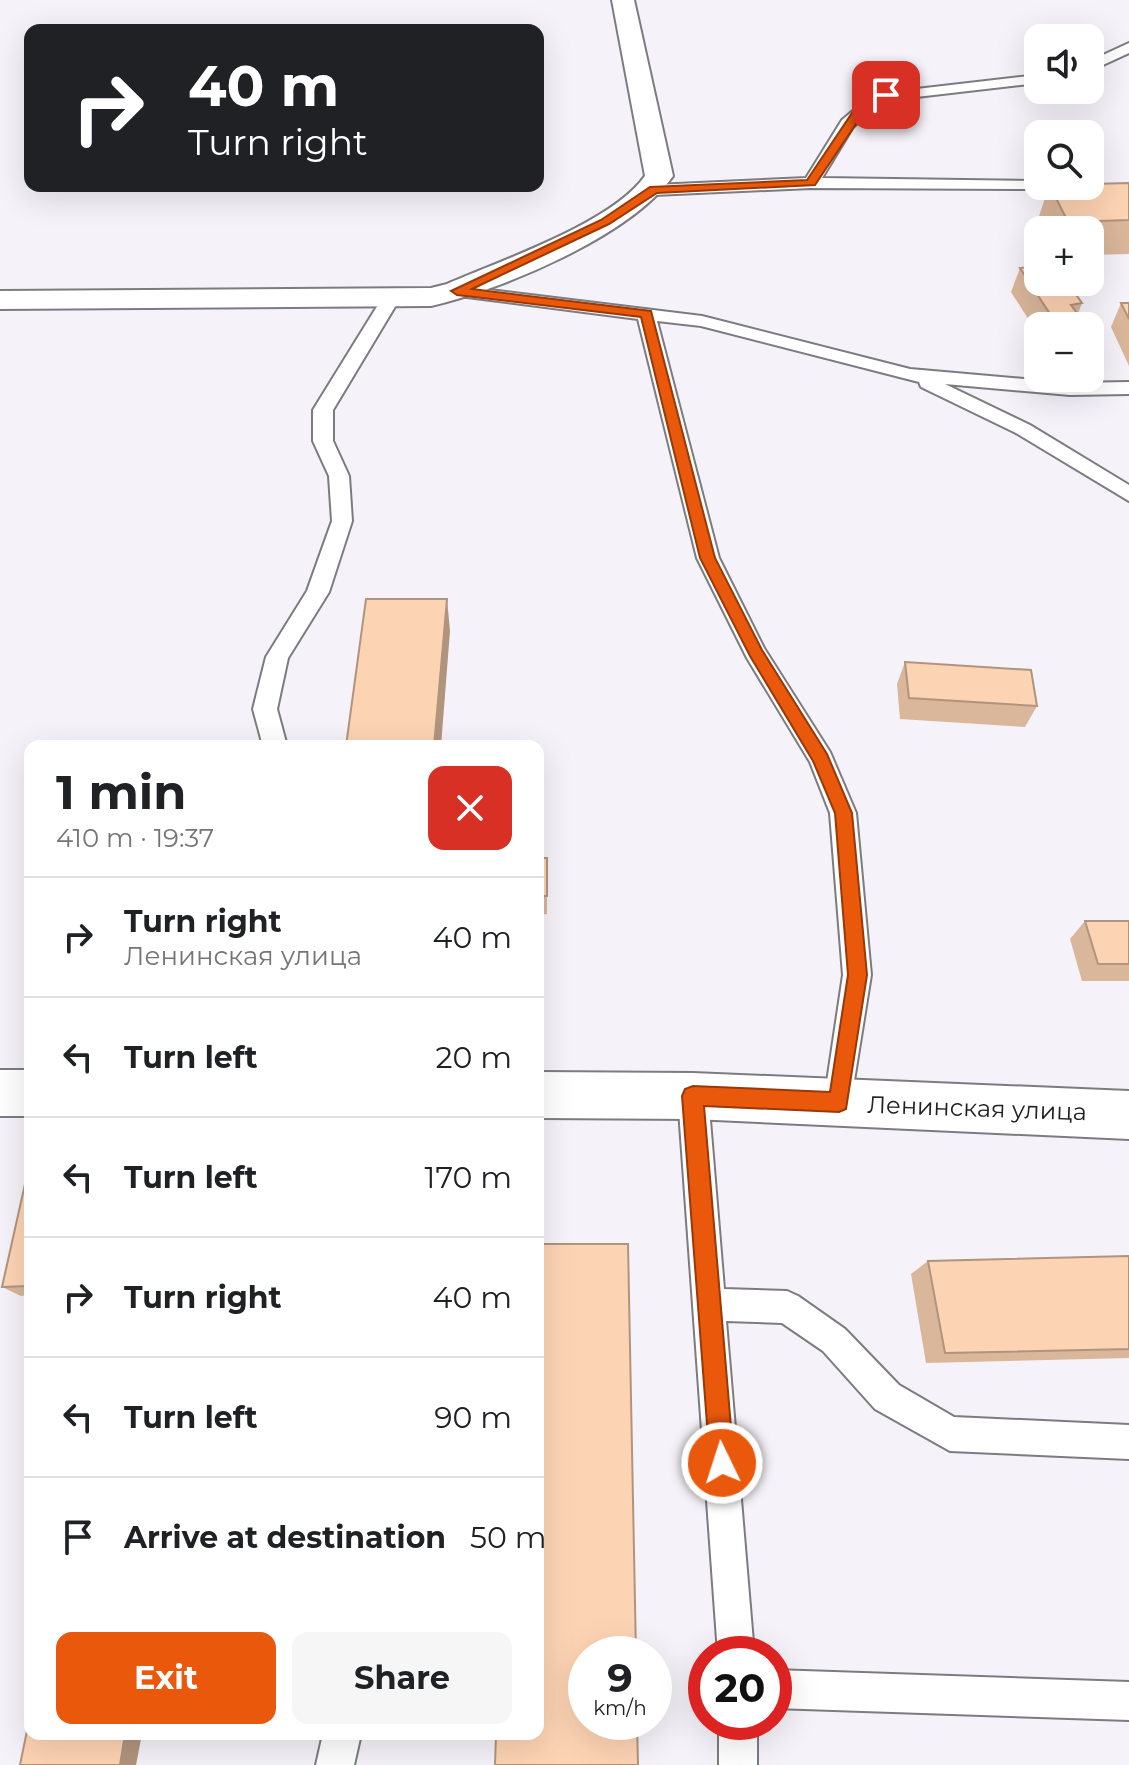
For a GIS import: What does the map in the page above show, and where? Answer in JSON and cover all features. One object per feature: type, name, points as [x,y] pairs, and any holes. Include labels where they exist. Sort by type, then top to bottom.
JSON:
[{"type":"street","points":[[0,300],[390,300],[431,297],[457,291],[605,222],[654,190],[658,165],[641,97],[623,0]]},
{"type":"street","points":[[0,1093],[24,1093]]},
{"type":"street","name":"Ленинская улица","points":[[544,1095],[693,1096],[1129,1115]]},
{"type":"lane","points":[[1104,60],[1129,47]]},
{"type":"lane","points":[[811,183],[860,110],[878,97],[1024,81]]},
{"type":"lane","points":[[654,190],[811,183],[1024,186]]},
{"type":"lane","points":[[457,291],[702,321],[910,375],[1070,389],[1129,388]]},
{"type":"lane","points":[[273,740],[265,709],[277,657],[318,592],[342,521],[339,476],[323,441],[323,410],[390,300]]},
{"type":"lane","points":[[646,314],[708,558],[755,652],[821,759],[843,813],[857,975],[839,1102]]},
{"type":"lane","points":[[910,375],[1023,429],[1129,494]]},
{"type":"lane","points":[[693,1096],[735,1636]]},
{"type":"lane","points":[[710,1304],[787,1307],[834,1340],[887,1397],[950,1434],[1129,1442]]},
{"type":"lane","points":[[792,1690],[1129,1701]]},
{"type":"lane","points":[[335,1765],[341,1740]]},
{"type":"lane","points":[[738,1740],[738,1765]]},
{"type":"building","points":[[1129,183],[1129,220],[1104,221],[1104,216],[1065,216],[1057,200],[1104,200],[1104,184]]},
{"type":"building","points":[[1038,296],[1077,296],[1082,303],[1071,305],[1076,312],[1049,312]]},
{"type":"building","points":[[1121,303],[1129,303],[1129,319]]},
{"type":"building","points":[[366,599],[447,599],[435,740],[347,740]]},
{"type":"building","points":[[905,662],[1031,670],[1037,706],[909,698]]},
{"type":"building","points":[[544,858],[547,858],[547,896],[544,896]]},
{"type":"building","points":[[1085,921],[1129,921],[1129,964],[1098,964]]},
{"type":"building","points":[[24,1188],[24,1286],[2,1287]]},
{"type":"building","points":[[544,1244],[628,1244],[636,1636],[568,1636],[568,1740],[637,1740],[638,1765],[495,1765],[496,1740],[544,1740]]},
{"type":"building","points":[[1129,1256],[1129,1349],[945,1353],[928,1261]]},
{"type":"building","points":[[25,1740],[124,1740],[120,1765],[20,1765]]},
{"type":"route","points":[[722,1463],[693,1096],[839,1102],[857,975],[843,813],[821,759],[755,652],[708,558],[657,347],[646,314],[457,291],[605,222],[654,190],[811,183],[832,147],[860,110],[886,95]]}]
